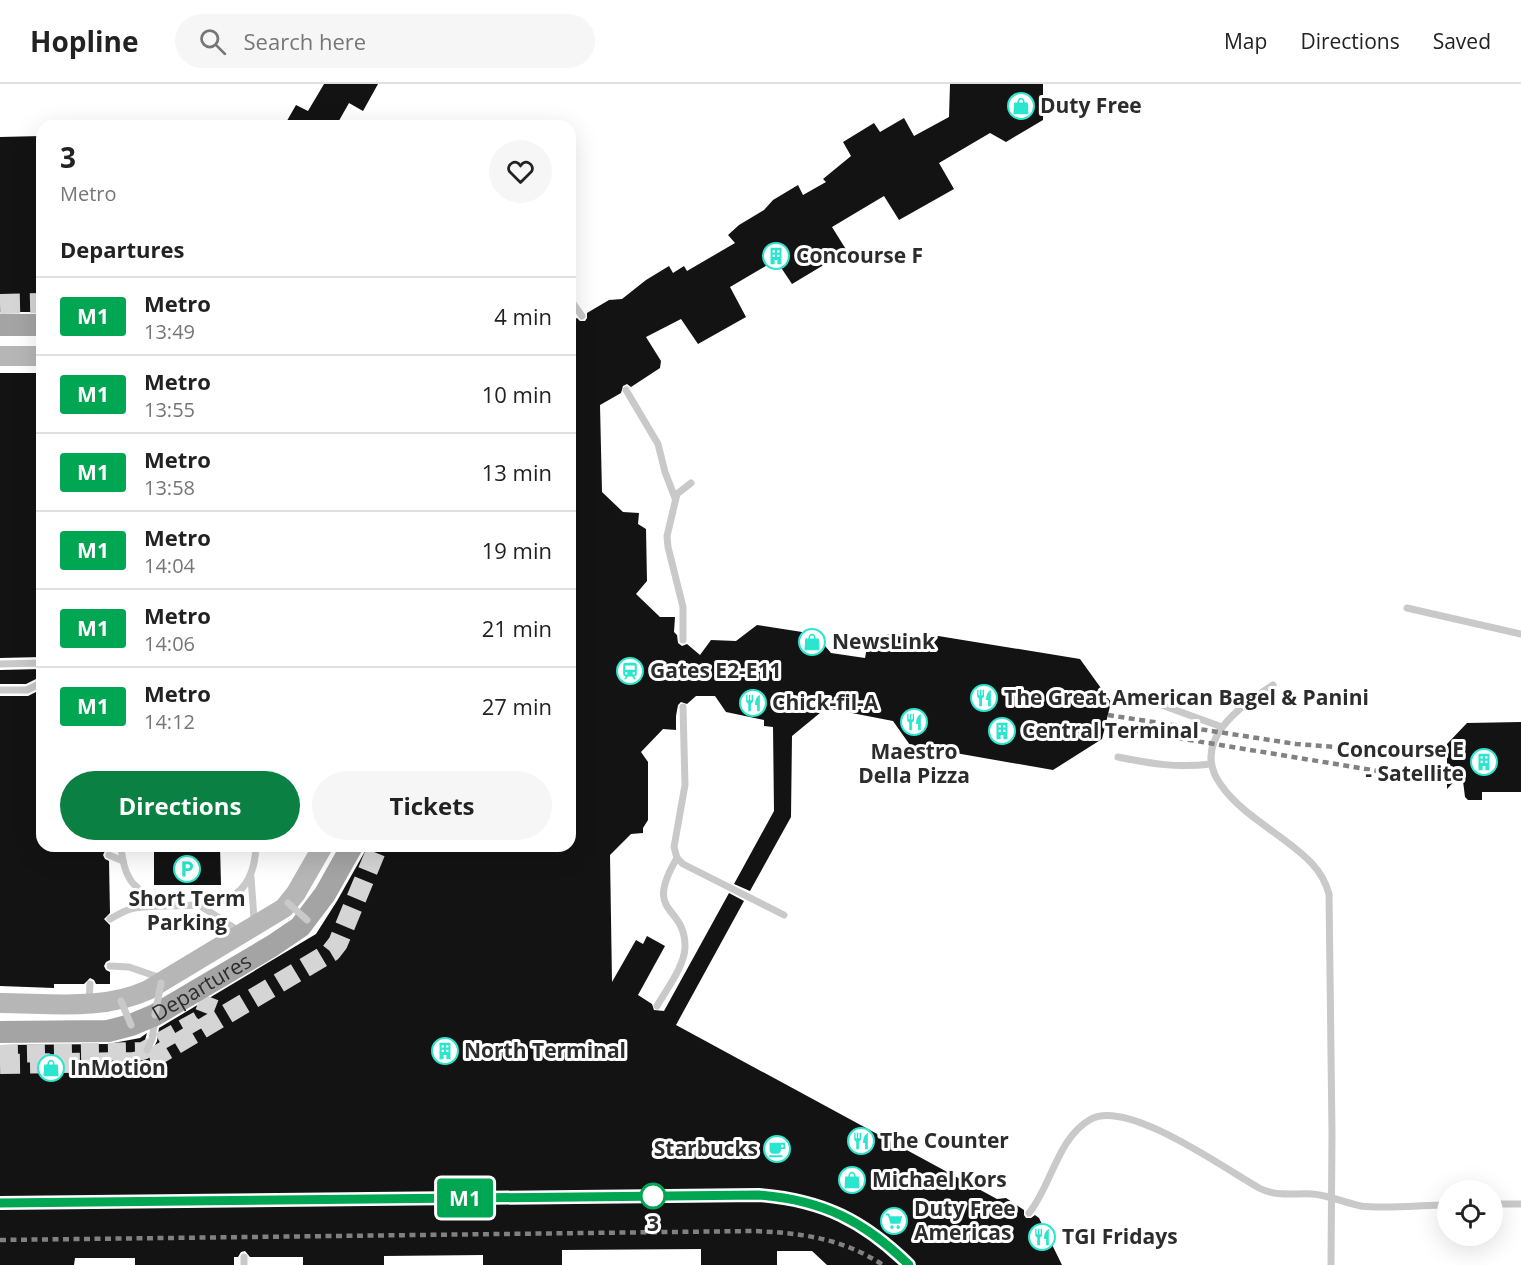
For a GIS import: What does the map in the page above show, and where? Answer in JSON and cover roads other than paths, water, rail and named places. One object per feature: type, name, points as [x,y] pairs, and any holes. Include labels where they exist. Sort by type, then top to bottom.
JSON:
[{"type":"main road","points":[[0,325],[36,325]]},
{"type":"main road","points":[[0,356],[36,356]]},
{"type":"main road","name":"Departures","points":[[0,1003],[89,994],[121,1000],[138,995],[159,980],[265,921],[288,903],[319,852]]},
{"type":"main road","name":"Departures","points":[[0,1032],[95,1032],[131,1025],[155,1015],[291,934],[307,920],[349,852]]},
{"type":"lane","points":[[576,308],[582,316]]},
{"type":"lane","points":[[626,390],[658,444],[675,498]]},
{"type":"lane","points":[[683,640],[683,607],[667,542],[675,498],[681,489],[691,483]]},
{"type":"lane","points":[[1407,608],[1521,634]]},
{"type":"lane","points":[[0,664],[36,664]]},
{"type":"lane","points":[[0,690],[27,690],[36,685]]},
{"type":"lane","points":[[1273,685],[1234,713],[1222,727],[1211,751],[1211,764],[1216,778],[1239,805],[1307,857],[1316,867],[1326,885],[1329,906],[1332,1132],[1331,1265]]},
{"type":"lane","points":[[1124,700],[1156,703],[1222,727]]},
{"type":"lane","points":[[657,1006],[680,964],[684,951],[681,929],[665,904],[663,895],[666,878],[677,858],[675,843],[685,785],[683,707]]},
{"type":"lane","points":[[1118,758],[1178,767],[1211,764]]},
{"type":"lane","points":[[122,852],[126,874],[132,884],[166,906]]},
{"type":"lane","points":[[110,919],[132,908],[201,906],[223,900],[244,888],[251,876],[256,852]]},
{"type":"lane","points":[[109,855],[123,861]]},
{"type":"lane","points":[[677,858],[683,864],[784,915]]},
{"type":"lane","points":[[251,876],[254,920]]},
{"type":"lane","points":[[288,903],[307,920]]},
{"type":"lane","points":[[201,906],[237,930]]},
{"type":"lane","points":[[110,966],[129,966],[159,980],[152,1040],[147,1050]]},
{"type":"lane","points":[[121,1000],[131,1025]]},
{"type":"lane","points":[[1029,1213],[1041,1196],[1069,1139],[1083,1125],[1101,1115],[1120,1117],[1174,1137],[1268,1192],[1315,1194],[1362,1206],[1437,1205]]},
{"type":"lane","points":[[1503,1204],[1521,1204]]},
{"type":"tunnel","points":[[0,304],[36,303]]},
{"type":"tunnel","points":[[0,1064],[133,1062],[151,1059],[331,952],[338,943],[376,852]]},
{"type":"tunnel","points":[[0,1054],[143,1051],[198,1020],[203,1015],[210,997]]},
{"type":"railway","points":[[1108,715],[1296,744],[1337,747],[1447,748]]},
{"type":"railway","points":[[1105,726],[1378,771],[1447,775]]},
{"type":"railway","points":[[0,1203],[759,1195],[803,1202],[841,1215],[875,1236],[909,1265]]},
{"type":"railway","points":[[0,1240],[754,1231],[788,1233],[837,1243],[883,1265]]},
{"type":"metro line","name":"M1","points":[[0,1203],[776,1196],[819,1206],[853,1220],[881,1239],[909,1265]]},
{"type":"place","name":"Duty Free","points":[[1021,106]]},
{"type":"place","name":"Concourse F","points":[[776,256]]},
{"type":"place","name":"NewsLink","points":[[812,642]]},
{"type":"place","name":"Gates E2-E11","points":[[630,671]]},
{"type":"place","name":"The Great American Bagel & Panini","points":[[984,698]]},
{"type":"place","name":"Chick-fil-A","points":[[753,703]]},
{"type":"place","name":"Maestro Della Pizza","points":[[914,722]]},
{"type":"place","name":"Central Terminal","points":[[1002,731]]},
{"type":"place","name":"Concourse E - Satellite","points":[[1484,762]]},
{"type":"place","name":"Short Term Parking","points":[[187,869]]},
{"type":"place","name":"North Terminal","points":[[445,1051]]},
{"type":"place","name":"InMotion","points":[[51,1068]]},
{"type":"place","name":"The Counter","points":[[861,1141]]},
{"type":"place","name":"Starbucks","points":[[777,1149]]},
{"type":"place","name":"Michael Kors","points":[[852,1180]]},
{"type":"place","name":"3","points":[[653,1196]]},
{"type":"place","name":"Duty Free Americas","points":[[894,1221]]},
{"type":"place","name":"TGI Fridays","points":[[1042,1237]]}]
